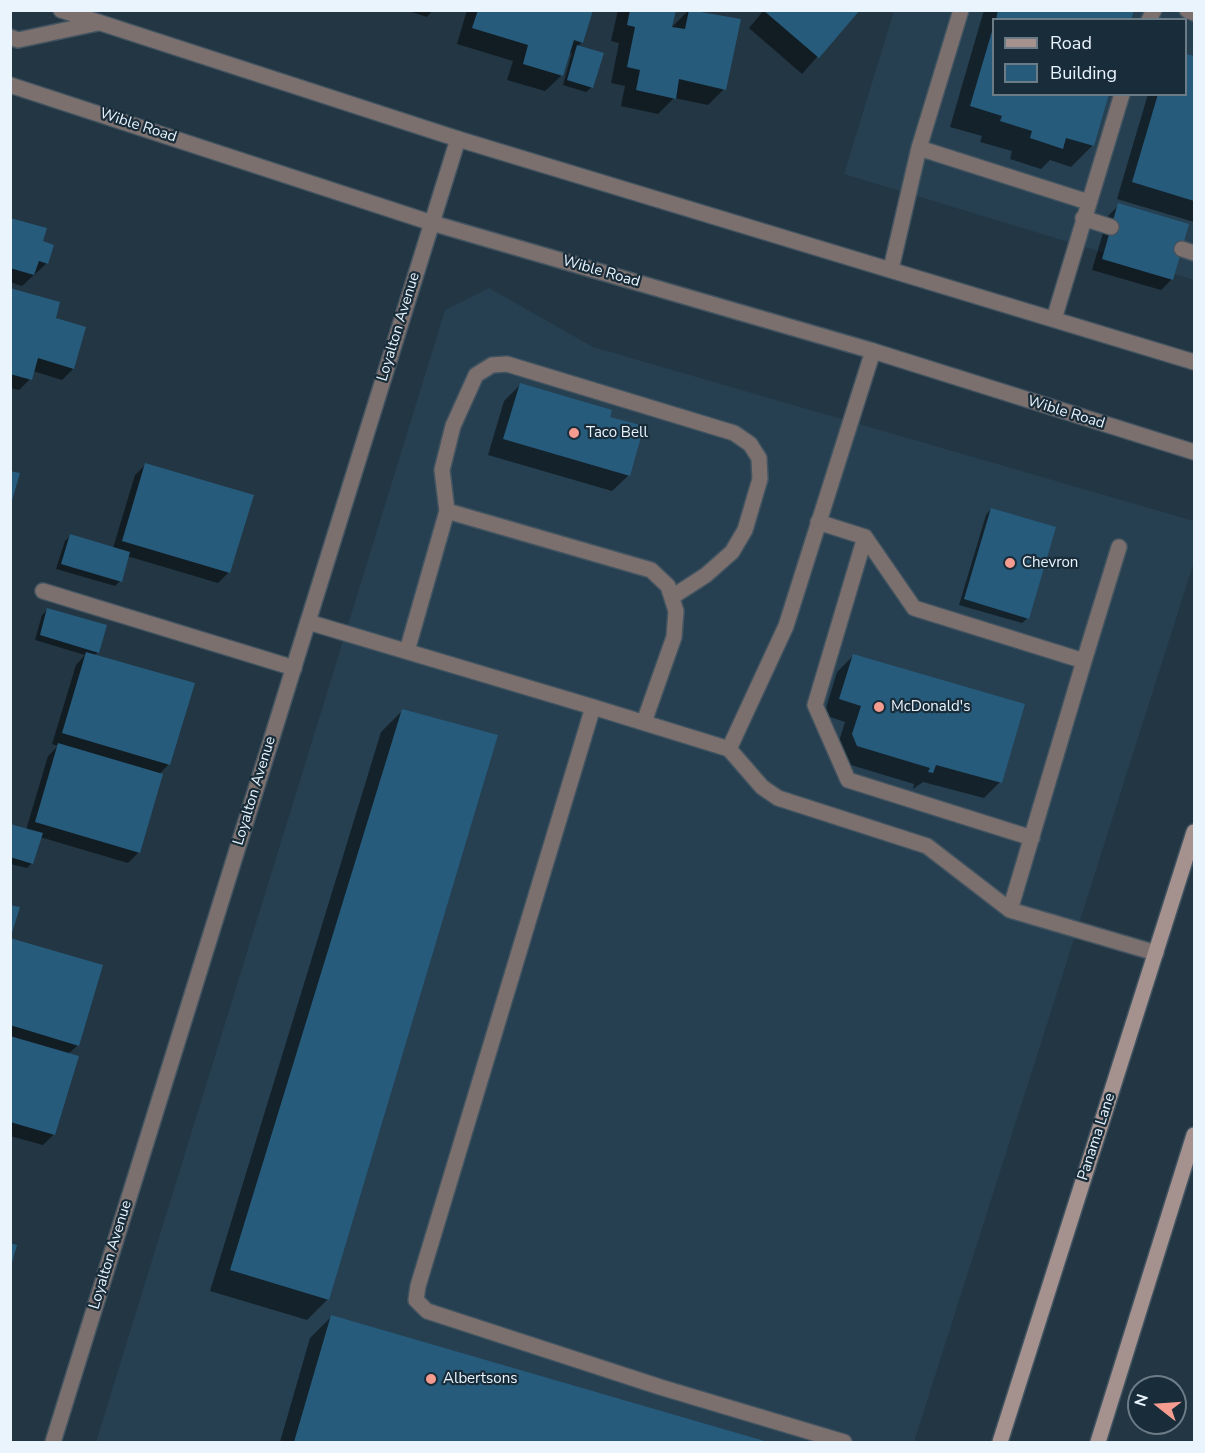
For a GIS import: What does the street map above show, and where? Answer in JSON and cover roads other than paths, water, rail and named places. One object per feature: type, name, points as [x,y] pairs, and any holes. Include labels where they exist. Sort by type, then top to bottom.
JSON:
[{"type":"main road","name":"Panama Lane","points":[[1000,1443],[1194,832]]},
{"type":"main road","points":[[1098,1443],[1194,1135]]},
{"type":"street","points":[[61,10],[102,16],[458,139],[1194,362]]},
{"type":"street","points":[[891,270],[919,148],[961,10]]},
{"type":"street","points":[[1186,10],[1194,13]]},
{"type":"street","points":[[10,38],[18,40],[102,16]]},
{"type":"street","name":"Wible Road","points":[[10,85],[432,223],[873,351],[1194,452]]},
{"type":"street","points":[[1054,319],[1121,96]]},
{"type":"street","name":"Loyalton Avenue","points":[[52,1443],[458,139]]},
{"type":"street","points":[[919,148],[1088,202]]},
{"type":"street","points":[[1083,218],[1111,227]]},
{"type":"street","points":[[729,749],[786,626],[873,351]]},
{"type":"street","points":[[407,651],[447,512],[442,470],[453,426],[465,394],[476,375],[492,365],[507,364],[734,433],[750,444],[759,458],[760,479],[745,530],[732,552],[706,574],[672,597]]},
{"type":"street","points":[[447,512],[651,570],[668,586],[676,611],[674,637],[644,722]]},
{"type":"street","points":[[818,522],[865,537],[914,608],[1084,661]]},
{"type":"street","points":[[865,537],[815,705],[848,780],[1032,838]]},
{"type":"street","points":[[1010,909],[1119,547]]},
{"type":"street","points":[[43,591],[294,668]]},
{"type":"street","points":[[308,622],[593,706],[729,749],[762,787],[778,798],[927,846],[1010,909],[1156,953]]},
{"type":"street","points":[[593,706],[418,1286],[416,1300],[427,1311],[660,1387],[844,1443]]},
{"type":"place","name":"Taco Bell","points":[[574,433]]},
{"type":"place","name":"Chevron","points":[[1010,563]]},
{"type":"place","name":"McDonald's","points":[[879,707]]},
{"type":"place","name":"Albertsons","points":[[431,1379]]}]
